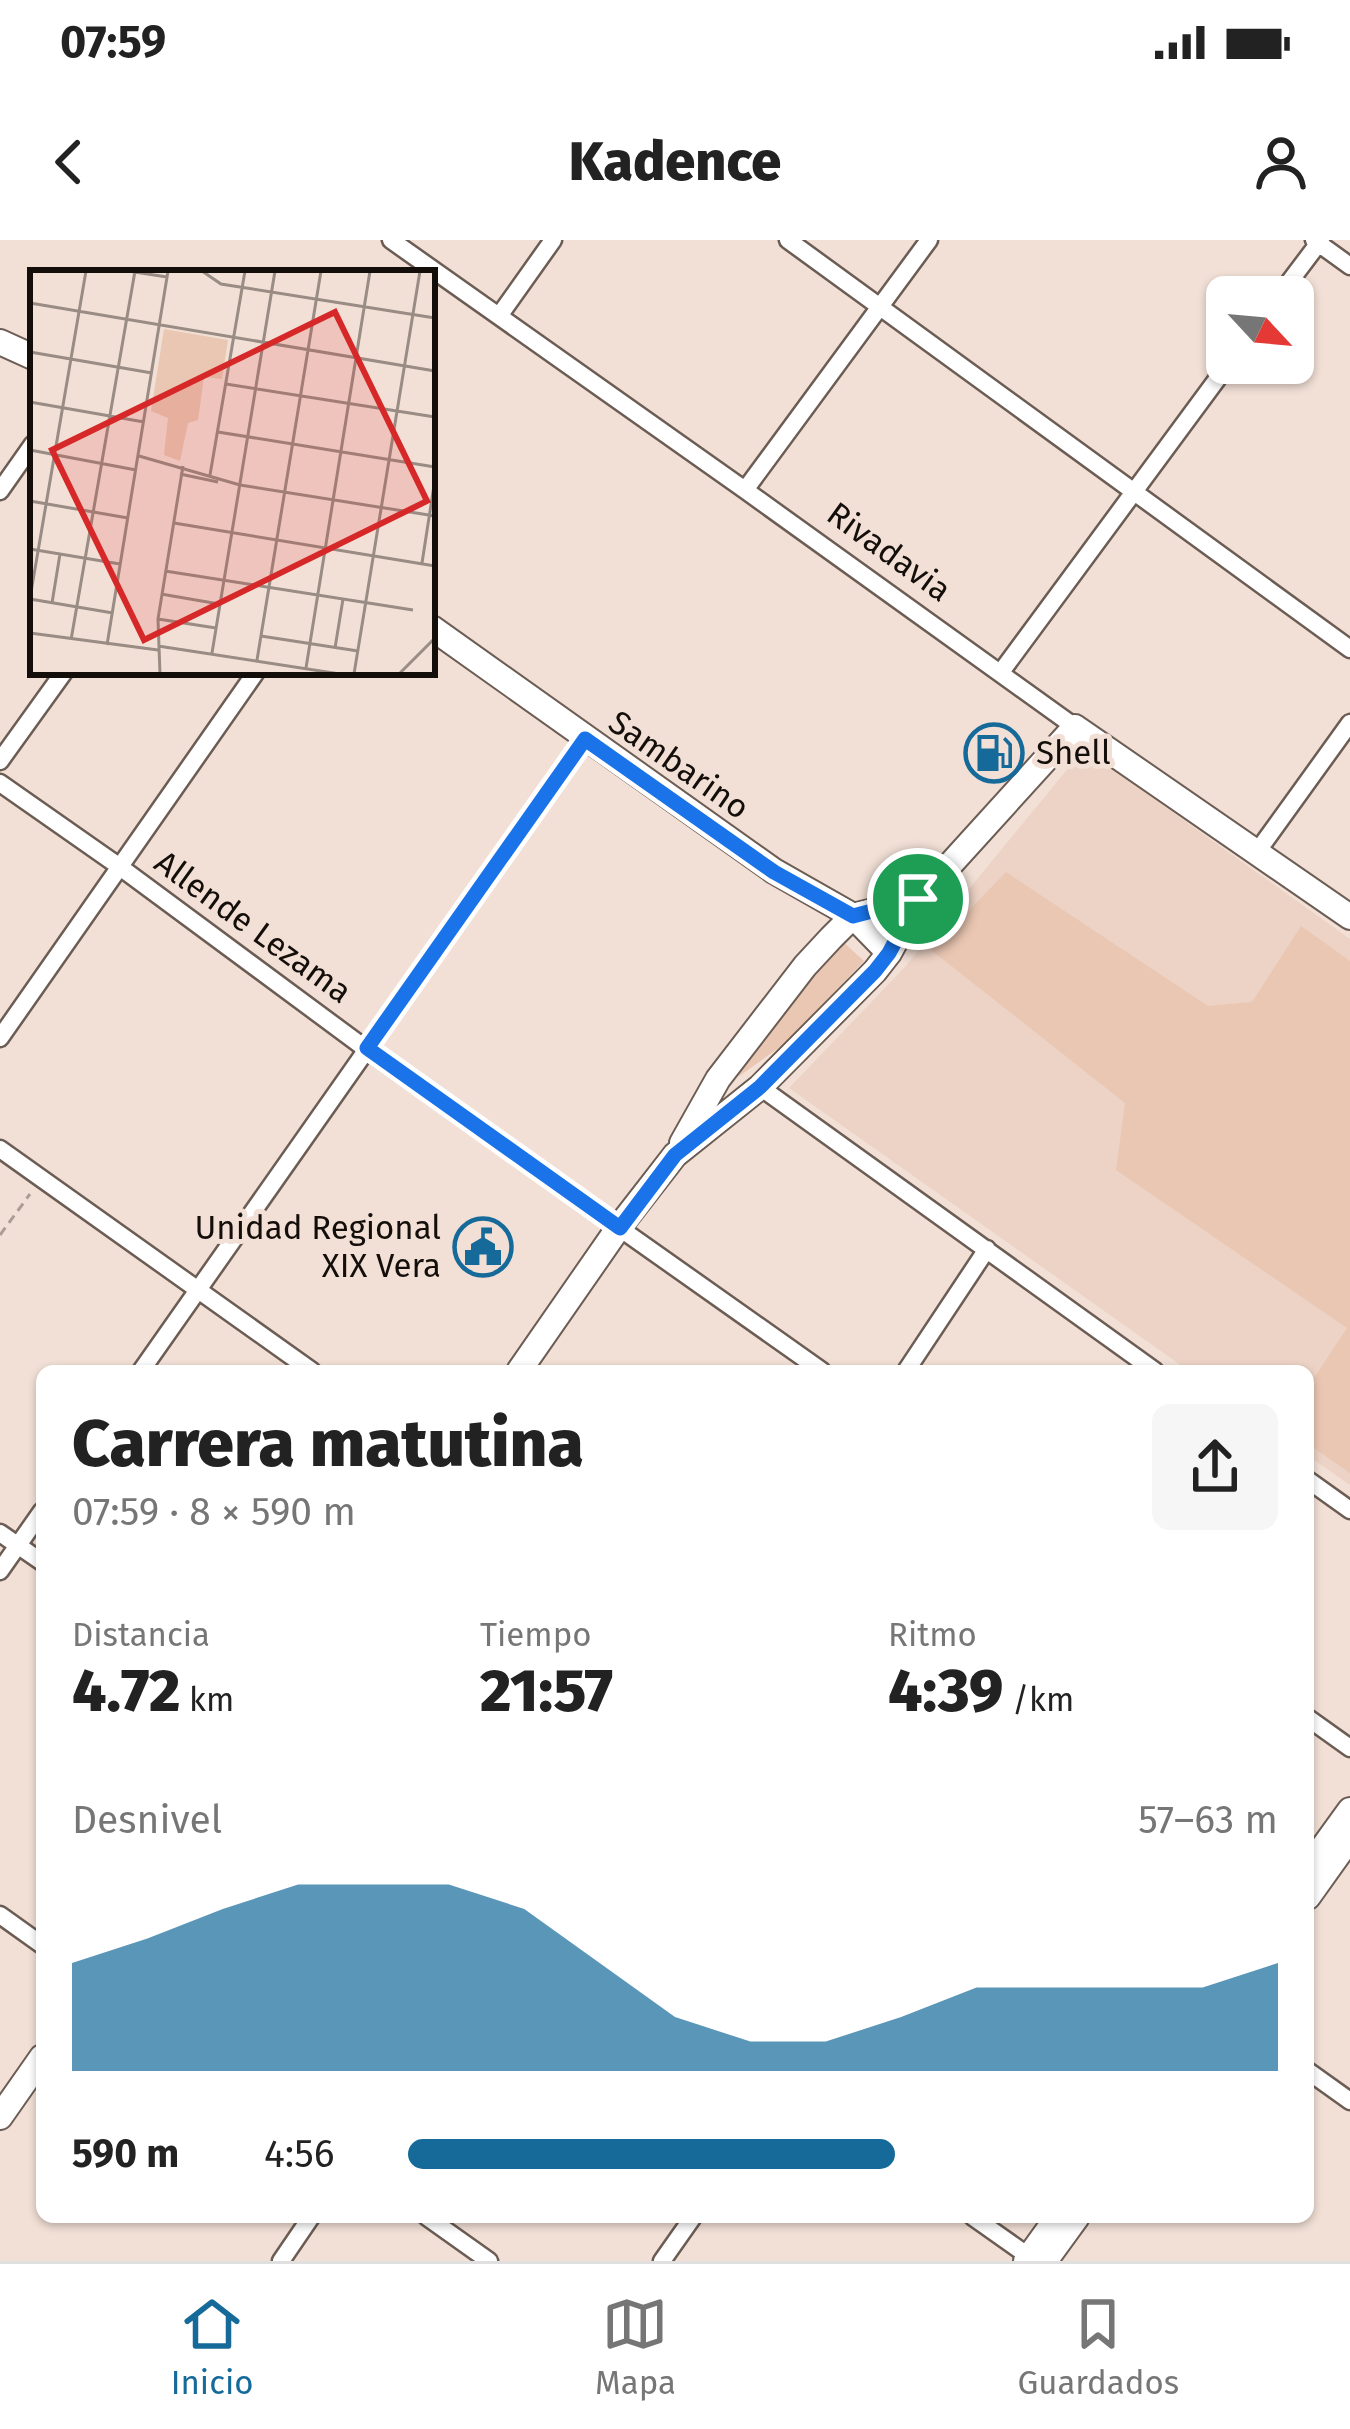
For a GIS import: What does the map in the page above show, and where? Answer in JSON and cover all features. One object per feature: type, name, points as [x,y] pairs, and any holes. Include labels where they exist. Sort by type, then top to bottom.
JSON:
[{"type":"street","name":"Rivadavia","points":[[391,240],[434,270]]},
{"type":"street","points":[[499,316],[553,240]]},
{"type":"street","points":[[788,240],[1350,649]]},
{"type":"street","points":[[746,490],[929,240]]},
{"type":"street","points":[[1293,276],[1318,241],[1350,266]]},
{"type":"street","name":"Rivadavia","points":[[435,271],[1350,917]]},
{"type":"street","points":[[0,342],[30,356]]},
{"type":"street","points":[[1001,672],[1214,384]]},
{"type":"street","points":[[0,491],[30,448]]},
{"type":"street","name":"Sambarino","points":[[435,630],[774,872],[853,916],[889,953]]},
{"type":"street","points":[[0,761],[62,675]]},
{"type":"street","points":[[0,1039],[254,675]]},
{"type":"street","points":[[1257,852],[1350,723]]},
{"type":"street","points":[[675,1155],[760,1087],[875,971],[918,899],[1075,727]]},
{"type":"street","points":[[145,1365],[585,739]]},
{"type":"street","name":"Allende Lezama","points":[[0,784],[814,1365]]},
{"type":"street","points":[[523,1365],[675,1155],[718,1079],[805,966],[853,916],[918,899]]},
{"type":"street","points":[[760,1087],[1147,1365]]},
{"type":"street","points":[[0,1149],[303,1365]]},
{"type":"street","points":[[909,1365],[987,1249]]},
{"type":"street","points":[[1314,1484],[1350,1510]]},
{"type":"street","points":[[0,1570],[36,1520]]},
{"type":"street","points":[[0,1533],[36,1558]]},
{"type":"street","points":[[1314,1722],[1350,1748]]},
{"type":"street","points":[[1314,1860],[1350,1810]]},
{"type":"street","points":[[1314,1889],[1350,1838]]},
{"type":"street","points":[[0,1915],[36,1941]]},
{"type":"street","points":[[0,2117],[36,2066]]},
{"type":"street","points":[[1314,2075],[1350,2102]]},
{"type":"street","points":[[280,2261],[307,2223]]},
{"type":"street","points":[[435,2223],[489,2261]]},
{"type":"street","points":[[662,2261],[689,2223]]},
{"type":"street","points":[[982,2223],[1034,2260]]},
{"type":"street","points":[[1034,2260],[1054,2223]]},
{"type":"street","points":[[1034,2260],[1071,2223]]},
{"type":"path","points":[[0,1235],[41,1178]]},
{"type":"shaded area","points":[[1084,749],[1350,939],[1350,1485],[1314,1460],[1314,1365],[1181,1365],[789,1088],[904,968]]},
{"type":"shaded area","points":[[1006,872],[1208,1006],[1252,1002],[1301,926],[1350,961],[1350,1473],[1314,1448],[1314,1378],[1347,1328],[1116,1170],[1125,1103],[931,950]]},
{"type":"shaded area","points":[[840,939],[864,961],[787,1042],[738,1077],[756,1039]]},
{"type":"place","name":"Shell","points":[[994,753]]},
{"type":"place","name":"Unidad Regional XIX Vera","points":[[483,1247]]},
{"type":"route","points":[[585,739],[774,872],[853,916],[918,899],[875,971],[760,1087],[675,1155],[620,1228],[367,1048],[585,739]]}]
